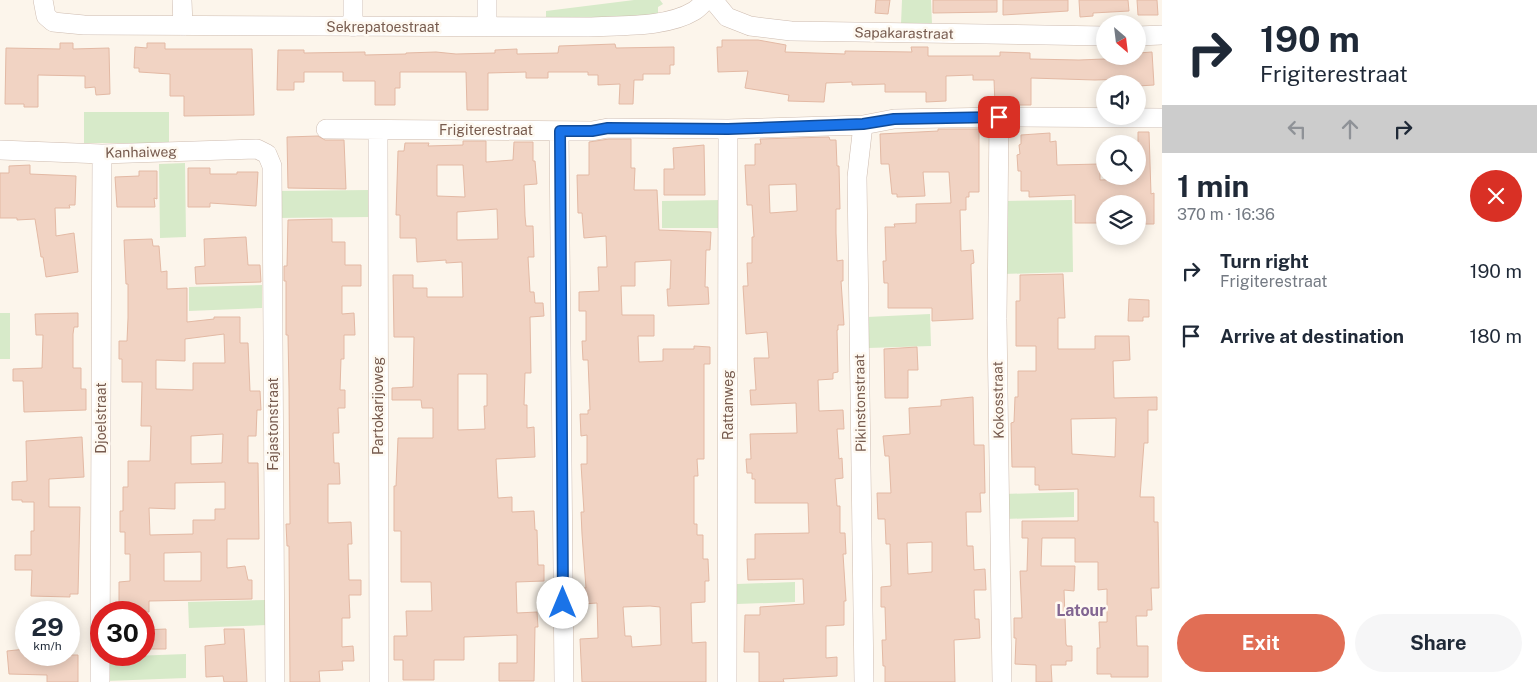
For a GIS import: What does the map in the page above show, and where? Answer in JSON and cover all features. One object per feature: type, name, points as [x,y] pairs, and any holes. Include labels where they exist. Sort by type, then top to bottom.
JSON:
[{"type":"street","name":"Sekrepatoestraat","points":[[43,0],[46,16],[53,22],[84,25],[353,27],[588,27],[653,24],[683,16],[696,10],[706,0]]},
{"type":"street","points":[[182,0],[183,26]]},
{"type":"street","points":[[352,0],[353,27]]},
{"type":"street","points":[[487,0],[487,26]]},
{"type":"street","name":"Sapakarastraat","points":[[713,0],[727,17],[750,26],[790,31],[1096,36]]},
{"type":"street","points":[[1146,36],[1162,35]]},
{"type":"street","name":"Frigiterestraat","points":[[326,129],[592,131],[608,128],[728,129],[863,124],[894,119],[999,117],[1162,118]]},
{"type":"street","name":"Kokosstraat","points":[[999,117],[997,319],[1002,682]]},
{"type":"street","name":"Pikinstonstraat","points":[[863,124],[857,177],[864,682]]},
{"type":"street","name":"Rattanweg","points":[[727,682],[728,129]]},
{"type":"street","name":"Partokarijoweg","points":[[378,130],[379,682]]},
{"type":"street","points":[[560,131],[564,682]]},
{"type":"street","name":"Kanhaiweg","points":[[0,150],[102,154],[257,149],[267,154],[272,166]]},
{"type":"street","name":"Djoelstraat","points":[[100,682],[102,154]]},
{"type":"street","name":"Fajastonstraat","points":[[272,166],[275,682]]},
{"type":"green space","points":[[634,0],[660,0],[663,4],[658,7],[658,15],[652,17],[546,18],[546,11]]},
{"type":"green space","points":[[902,0],[931,0],[932,24],[901,24]]},
{"type":"green space","points":[[84,112],[169,112],[169,143],[84,143]]},
{"type":"green space","points":[[185,163],[186,237],[160,238],[159,164]]},
{"type":"green space","points":[[370,190],[370,217],[275,218],[275,191]]},
{"type":"green space","points":[[723,200],[723,228],[662,228],[662,201]]},
{"type":"green space","points":[[1072,200],[1073,272],[1003,274],[1003,201]]},
{"type":"green space","points":[[262,285],[262,308],[189,311],[189,287]]},
{"type":"green space","points":[[0,313],[10,313],[10,359],[0,359]]},
{"type":"green space","points":[[930,314],[931,346],[868,348],[867,317]]},
{"type":"green space","points":[[1074,492],[1074,517],[1005,519],[1004,494]]},
{"type":"green space","points":[[795,582],[795,602],[737,604],[737,584]]},
{"type":"green space","points":[[266,600],[267,625],[189,628],[188,602]]},
{"type":"green space","points":[[186,654],[186,678],[106,681],[105,666],[155,666],[155,655]]},
{"type":"building","points":[[876,0],[890,0],[888,14],[875,13]]},
{"type":"building","points":[[933,0],[997,0],[997,12],[933,13]]},
{"type":"building","points":[[1003,0],[1068,0],[1068,11],[1003,15]]},
{"type":"building","points":[[1079,0],[1128,0],[1129,11],[1093,13],[1093,16],[1080,17]]},
{"type":"building","points":[[1137,0],[1157,0],[1158,15],[1138,15]]},
{"type":"building","points":[[722,40],[758,40],[786,45],[785,52],[845,54],[845,51],[912,52],[911,47],[928,47],[928,56],[1000,56],[1000,52],[1030,53],[1030,59],[1096,59],[1096,65],[1146,65],[1146,52],[1152,52],[1154,85],[1146,86],[1146,75],[1096,75],[1095,80],[1031,78],[1031,105],[995,105],[994,80],[973,80],[973,75],[946,76],[946,101],[926,102],[926,92],[885,92],[885,84],[852,85],[852,82],[826,83],[824,102],[788,101],[789,95],[745,88],[748,71],[718,72],[717,47],[722,47]]},
{"type":"building","points":[[60,43],[73,43],[73,49],[109,48],[110,94],[96,95],[95,87],[85,88],[85,76],[38,75],[38,107],[24,107],[24,104],[5,104],[6,48],[60,49]]},
{"type":"building","points":[[147,43],[165,43],[165,49],[252,49],[254,115],[184,116],[184,96],[170,96],[170,74],[139,72],[139,68],[134,68],[135,47],[147,48]]},
{"type":"building","points":[[615,44],[616,48],[674,47],[674,65],[670,65],[670,74],[643,74],[643,80],[634,80],[633,104],[619,104],[620,84],[598,85],[598,75],[588,75],[588,72],[548,72],[548,78],[526,78],[526,72],[488,73],[488,110],[467,110],[466,72],[400,72],[400,88],[395,88],[395,105],[375,105],[375,81],[343,81],[343,72],[304,72],[304,82],[294,82],[294,90],[277,90],[278,50],[304,50],[304,53],[365,52],[365,55],[436,52],[456,54],[495,53],[495,50],[517,49],[517,54],[558,53],[559,46]]},
{"type":"building","points":[[938,129],[979,129],[979,192],[969,192],[969,197],[966,197],[966,210],[960,210],[961,251],[973,250],[974,263],[971,264],[971,269],[973,319],[932,321],[932,308],[888,308],[888,283],[884,283],[883,261],[886,261],[885,227],[895,227],[894,224],[916,223],[916,204],[951,203],[949,172],[923,172],[925,196],[897,197],[897,194],[892,194],[889,164],[881,164],[880,134],[938,131]]},
{"type":"building","points":[[1138,132],[1149,132],[1151,194],[1154,193],[1154,224],[1146,224],[1146,195],[1096,195],[1096,223],[1075,223],[1075,195],[1029,197],[1029,191],[1021,191],[1021,171],[1018,171],[1017,155],[1020,154],[1021,135],[1050,133],[1050,142],[1056,141],[1057,165],[1096,164],[1096,185],[1146,185],[1146,135],[1138,135]]},
{"type":"building","points":[[318,136],[325,140],[344,140],[346,189],[288,188],[287,137]]},
{"type":"building","points":[[829,137],[830,140],[836,140],[837,166],[839,166],[840,209],[836,209],[836,233],[837,261],[843,260],[843,281],[841,281],[844,325],[838,325],[837,330],[838,372],[833,373],[833,379],[818,380],[819,411],[843,410],[844,429],[837,429],[839,459],[842,458],[843,478],[835,479],[837,506],[840,506],[840,533],[845,533],[846,554],[843,554],[846,601],[844,601],[844,625],[826,626],[826,658],[837,657],[837,676],[783,679],[784,682],[759,682],[759,652],[744,652],[745,615],[760,615],[760,607],[804,604],[803,579],[748,580],[747,559],[755,559],[755,534],[809,533],[808,503],[755,503],[755,479],[752,479],[752,473],[747,473],[746,459],[751,459],[750,434],[797,433],[796,403],[751,405],[750,390],[756,390],[754,358],[769,358],[767,332],[746,334],[743,286],[748,286],[747,263],[752,263],[752,237],[754,237],[752,205],[747,205],[745,165],[755,165],[755,144],[761,144],[760,139]],"holes":[[[796,184],[797,211],[770,213],[769,185]]]},
{"type":"building","points":[[609,139],[631,139],[631,168],[635,168],[634,190],[657,190],[659,230],[711,232],[710,250],[706,250],[705,287],[708,287],[709,304],[668,306],[667,289],[670,289],[671,260],[635,262],[635,286],[621,286],[622,315],[654,315],[654,336],[638,336],[639,362],[663,361],[663,349],[694,349],[694,346],[710,347],[710,364],[704,364],[704,459],[697,459],[698,476],[694,476],[694,524],[697,524],[697,535],[703,535],[703,559],[708,559],[709,581],[705,581],[705,602],[691,603],[692,643],[706,642],[706,682],[582,682],[580,639],[598,638],[597,603],[583,604],[582,588],[586,588],[581,512],[584,512],[581,464],[587,464],[587,435],[581,436],[580,414],[588,414],[588,410],[590,410],[588,360],[583,360],[582,341],[586,341],[586,311],[579,311],[579,292],[599,291],[598,267],[607,267],[606,236],[584,238],[582,213],[578,213],[577,175],[589,175],[589,142]],"holes":[[[623,607],[660,607],[661,645],[632,647],[631,636],[625,636]]]},
{"type":"building","points":[[463,141],[486,141],[486,162],[513,160],[514,142],[533,142],[533,161],[535,161],[537,184],[524,185],[525,216],[526,226],[533,226],[534,257],[528,257],[530,292],[534,292],[535,303],[543,303],[544,316],[530,317],[531,373],[525,373],[524,405],[527,405],[527,428],[534,427],[535,457],[496,459],[498,498],[512,497],[512,512],[534,511],[535,530],[537,530],[538,565],[544,565],[544,581],[516,582],[517,613],[537,612],[538,627],[535,627],[534,681],[499,681],[499,663],[517,663],[517,635],[464,637],[464,660],[434,660],[434,680],[403,680],[403,660],[394,660],[394,636],[407,636],[406,611],[432,611],[431,582],[401,582],[401,531],[394,531],[394,486],[396,486],[398,438],[433,438],[433,408],[422,408],[421,400],[392,400],[392,388],[413,387],[414,337],[394,337],[393,275],[413,275],[413,288],[427,288],[427,297],[463,297],[462,262],[446,263],[446,260],[417,262],[416,238],[400,238],[400,215],[396,215],[398,151],[404,151],[405,143],[429,143],[428,146],[463,145]],"holes":[[[437,165],[463,165],[465,197],[437,196]],[[497,209],[498,239],[457,240],[457,212]],[[458,374],[487,374],[487,406],[484,406],[485,429],[458,430]]]},
{"type":"building","points":[[704,145],[705,195],[664,195],[664,169],[674,169],[673,148]]},
{"type":"building","points":[[30,165],[30,174],[76,176],[75,205],[69,205],[70,208],[55,208],[56,236],[74,233],[78,272],[46,277],[35,219],[17,220],[17,218],[0,218],[0,173],[9,173],[9,166]]},
{"type":"building","points":[[188,168],[210,168],[210,174],[258,172],[256,206],[210,203],[210,207],[188,207]]},
{"type":"building","points":[[139,171],[157,171],[157,199],[154,198],[155,207],[117,207],[115,177],[139,176]]},
{"type":"building","points":[[332,219],[332,242],[345,242],[345,265],[361,265],[361,286],[342,286],[342,314],[354,313],[355,335],[344,335],[344,359],[341,359],[340,390],[345,390],[345,408],[338,408],[339,433],[333,433],[334,463],[339,463],[340,484],[328,484],[328,523],[351,522],[352,544],[348,544],[349,580],[361,580],[361,595],[349,595],[350,618],[342,618],[342,647],[353,646],[354,661],[342,661],[343,670],[319,671],[320,682],[290,682],[289,546],[287,546],[286,524],[290,524],[289,389],[286,281],[284,281],[284,266],[287,266],[288,220]]},
{"type":"building","points":[[246,237],[248,265],[260,265],[261,282],[196,284],[195,267],[205,266],[204,239]]},
{"type":"building","points":[[152,239],[153,246],[159,246],[161,272],[167,271],[167,289],[187,288],[187,322],[214,319],[214,317],[240,317],[240,343],[248,343],[250,391],[260,391],[261,410],[257,410],[256,436],[248,436],[248,463],[258,463],[259,539],[227,539],[227,568],[245,566],[248,580],[252,580],[252,599],[119,601],[119,582],[130,581],[130,554],[125,554],[125,532],[120,532],[120,511],[123,511],[123,487],[128,487],[128,461],[150,461],[151,426],[141,426],[142,382],[122,382],[122,359],[119,359],[119,341],[127,341],[128,284],[126,284],[124,240]],"holes":[[[224,334],[225,363],[193,363],[193,390],[156,389],[156,360],[185,361],[185,339]],[[223,434],[222,463],[191,464],[191,436]],[[225,482],[225,509],[215,509],[215,520],[193,520],[193,534],[150,535],[149,508],[175,509],[175,483]],[[201,552],[201,581],[164,581],[164,553]]]},
{"type":"building","points":[[1063,274],[1065,318],[1058,318],[1058,349],[1095,349],[1095,336],[1129,336],[1130,360],[1113,361],[1114,398],[1157,397],[1157,410],[1148,410],[1148,443],[1144,443],[1140,497],[1154,497],[1154,522],[1158,522],[1159,588],[1151,588],[1152,610],[1147,610],[1147,616],[1136,616],[1137,646],[1148,646],[1148,677],[1111,677],[1111,674],[1097,674],[1097,648],[1100,648],[1099,622],[1107,622],[1107,589],[1098,590],[1098,562],[1075,562],[1075,538],[1042,538],[1041,566],[1075,566],[1074,591],[1064,590],[1066,644],[1067,646],[1072,646],[1072,661],[1066,661],[1066,665],[1051,665],[1052,682],[1036,682],[1036,665],[1015,664],[1016,638],[1014,638],[1014,618],[1022,618],[1020,571],[1027,571],[1028,538],[1022,538],[1022,521],[1078,521],[1078,489],[1039,490],[1039,485],[1035,485],[1035,467],[1012,467],[1011,423],[1014,422],[1015,397],[1018,397],[1018,371],[1036,371],[1036,346],[1016,346],[1016,301],[1020,301],[1020,275]],"holes":[[[1116,418],[1115,457],[1072,454],[1071,419]]]},
{"type":"building","points":[[1129,299],[1149,300],[1149,317],[1143,317],[1143,321],[1128,321]]},
{"type":"building","points":[[78,313],[78,327],[74,327],[73,334],[73,368],[81,368],[81,389],[86,389],[86,410],[24,412],[23,381],[13,381],[13,369],[42,368],[43,335],[36,335],[35,314]]},
{"type":"building","points":[[917,347],[918,370],[908,370],[908,398],[885,398],[884,349]]},
{"type":"building","points":[[973,397],[974,445],[984,445],[985,493],[980,493],[981,512],[966,512],[967,546],[973,546],[974,570],[985,569],[986,590],[974,590],[975,619],[979,619],[980,638],[954,640],[955,682],[885,682],[882,640],[886,640],[885,607],[881,607],[881,587],[891,586],[890,544],[886,544],[885,519],[878,519],[877,493],[891,493],[889,456],[885,456],[883,436],[910,434],[909,408],[941,406],[941,400]],"holes":[[[932,542],[932,572],[908,574],[907,543]]]},
{"type":"building","points":[[82,437],[84,477],[49,479],[49,507],[80,507],[78,594],[70,594],[70,597],[31,596],[32,570],[15,570],[15,555],[31,555],[31,531],[34,531],[34,502],[12,500],[12,482],[27,481],[26,441]]},
{"type":"building","points":[[166,629],[166,649],[155,649],[155,630]]},
{"type":"building","points":[[224,629],[244,629],[247,682],[224,682],[223,676],[206,677],[205,646],[225,644]]},
{"type":"building","points":[[15,650],[15,666],[78,666],[78,682],[47,682],[47,675],[9,674],[7,651]]},
{"type":"district","name":"Latour","points":[[1081,610]]},
{"type":"route","points":[[563,603],[560,131],[592,131],[608,128],[728,129],[863,124],[894,119],[999,117]]}]
